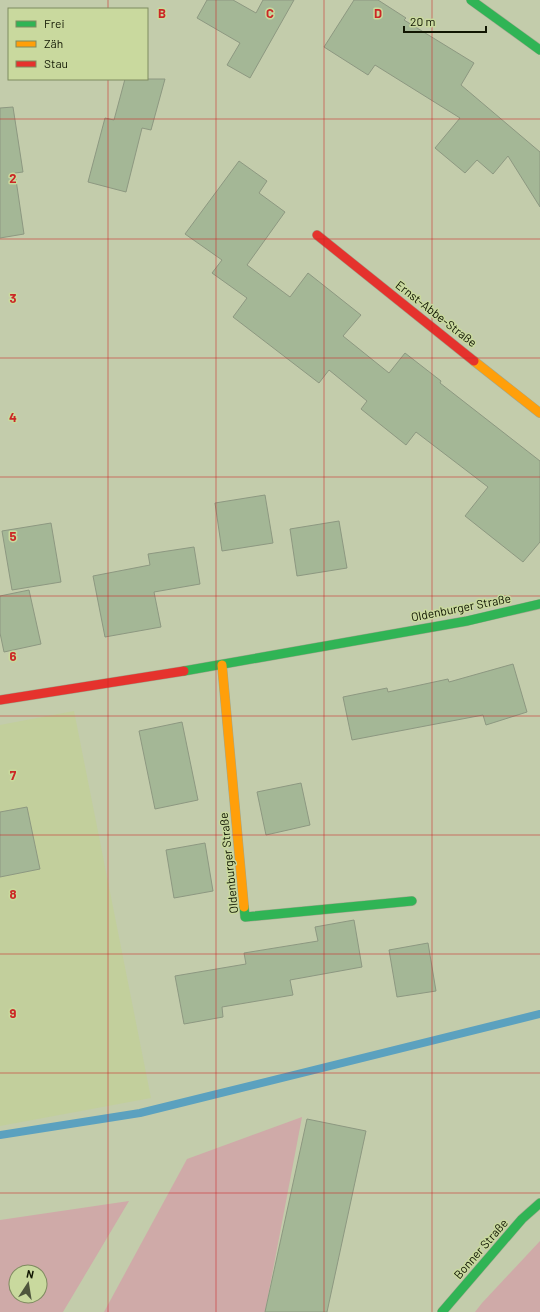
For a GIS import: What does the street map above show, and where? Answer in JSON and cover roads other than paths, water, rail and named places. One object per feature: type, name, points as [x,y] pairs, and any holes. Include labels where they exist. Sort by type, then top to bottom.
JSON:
[{"type":"street","points":[[471,0],[540,50]]},
{"type":"street","name":"Ernst-Abbe-Straße","points":[[316,235],[540,413]]},
{"type":"street","name":"Oldenburger Straße","points":[[0,700],[222,665],[467,621],[540,604]]},
{"type":"street","name":"Oldenburger Straße","points":[[222,665],[245,917],[412,901]]},
{"type":"street","name":"Bonner Straße","points":[[442,1312],[522,1219],[540,1203]]},
{"type":"waterway","points":[[0,1135],[140,1113],[540,1014]]}]
